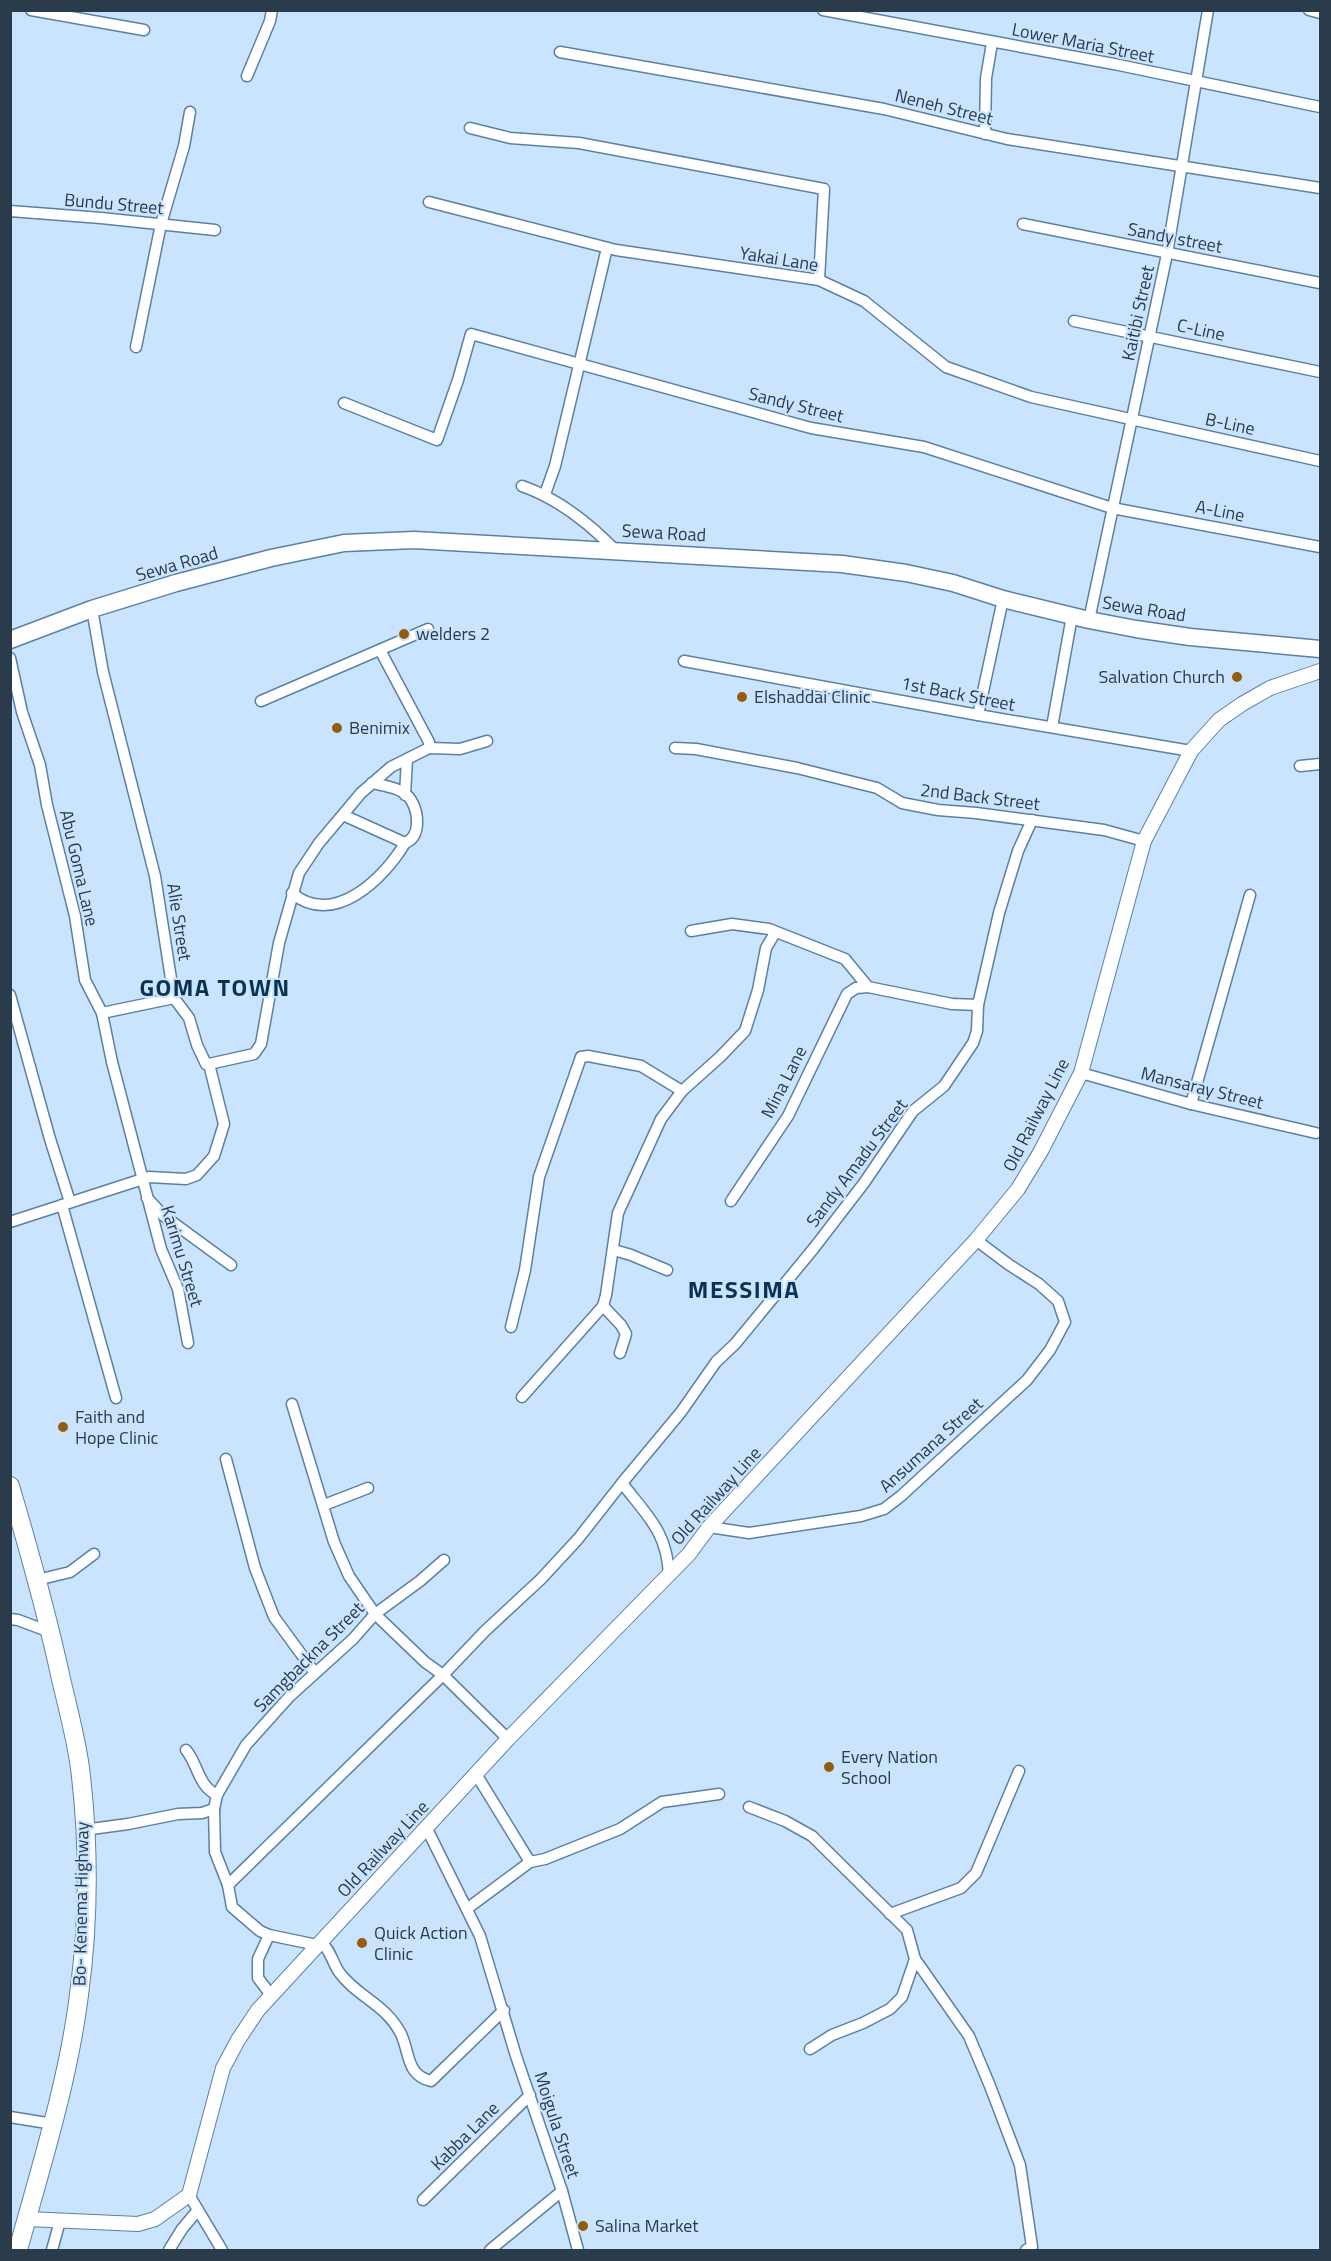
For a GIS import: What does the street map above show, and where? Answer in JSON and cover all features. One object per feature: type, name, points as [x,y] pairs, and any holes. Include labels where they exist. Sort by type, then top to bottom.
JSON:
[{"type":"highway","name":"Bo- Kenema Highway","points":[[10,1486],[50,1632],[80,1768],[86,1851],[85,1921],[80,1994],[53,2124],[18,2250]]},
{"type":"main road","name":"Sewa Road","points":[[10,640],[92,609],[176,583],[271,558],[344,543],[414,540],[854,565],[930,578],[1089,620],[1190,637],[1320,649]]},
{"type":"street","points":[[32,10],[144,30]]},
{"type":"street","points":[[247,76],[270,21],[272,10]]},
{"type":"street","name":"Lower Maria Street","points":[[823,10],[858,14],[992,43],[1114,64],[1320,106]]},
{"type":"street","name":"Kaitibi Street","points":[[1089,620],[1167,254],[1208,10]]},
{"type":"street","points":[[1309,10],[1320,12]]},
{"type":"street","points":[[985,134],[986,78],[992,43]]},
{"type":"street","name":"Neneh Street","points":[[560,52],[884,109],[1007,139],[1320,188]]},
{"type":"street","points":[[136,347],[161,224],[184,146],[190,112]]},
{"type":"street","points":[[470,128],[510,138],[579,142],[824,189],[819,280]]},
{"type":"street","name":"Yakai Lane","points":[[429,202],[607,248],[819,280],[864,301],[946,367],[1031,397],[1132,420]]},
{"type":"street","name":"Bundu Street","points":[[10,211],[215,230]]},
{"type":"street","name":"Sandy street","points":[[1023,224],[1320,283]]},
{"type":"street","points":[[545,494],[555,466],[607,248]]},
{"type":"street","name":"C-Line","points":[[1074,321],[1320,372]]},
{"type":"street","name":"Sandy Street","points":[[344,403],[436,440],[458,380],[471,334],[811,428],[924,447],[1112,508]]},
{"type":"street","name":"B-Line","points":[[1132,420],[1320,461]]},
{"type":"street","points":[[522,486],[545,494],[590,524],[615,550]]},
{"type":"street","name":"A-Line","points":[[1112,508],[1320,547]]},
{"type":"street","points":[[978,715],[1003,599]]},
{"type":"street","name":"Alie Street","points":[[10,1222],[141,1179],[149,1177],[186,1179],[197,1175],[214,1156],[224,1124],[209,1064],[206,1064],[196,1045],[189,1018],[174,998],[155,876],[103,672],[92,609]]},
{"type":"street","points":[[1052,727],[1072,616]]},
{"type":"street","points":[[261,701],[428,629]]},
{"type":"street","points":[[380,650],[429,742],[429,748]]},
{"type":"street","name":"Abu Goma Lane","points":[[10,658],[22,712],[40,765],[47,805],[75,916],[85,980],[102,1013],[141,1179]]},
{"type":"street","name":"1st Back Street","points":[[684,661],[1191,751]]},
{"type":"street","name":"Old Railway Line","points":[[189,2195],[223,2068],[258,2010],[508,1739],[689,1554],[709,1527],[976,1240],[1018,1189],[1041,1151],[1081,1073],[1144,841],[1191,751],[1219,720],[1242,704],[1270,688],[1320,671]]},
{"type":"street","points":[[209,1064],[254,1054],[261,1044],[279,943],[299,873],[319,843],[343,815],[391,766],[429,748],[460,749],[487,741]]},
{"type":"street","name":"2nd Back Street","points":[[675,748],[696,749],[797,768],[878,788],[902,803],[938,810],[1104,830],[1144,841]]},
{"type":"street","points":[[405,795],[406,759]]},
{"type":"street","points":[[1300,766],[1320,764]]},
{"type":"street","points":[[292,893],[300,900],[316,906],[330,905],[356,895],[368,888],[389,867],[405,843],[416,835],[417,823],[411,800],[394,787],[372,783]]},
{"type":"street","points":[[343,815],[405,843]]},
{"type":"street","name":"Sandy Amadu Street","points":[[228,1884],[443,1675],[484,1631],[541,1579],[578,1539],[681,1412],[716,1362],[735,1344],[814,1248],[864,1183],[913,1111],[944,1086],[976,1037],[978,1005],[999,913],[1018,851],[1032,820]]},
{"type":"street","points":[[1191,1104],[1250,895]]},
{"type":"street","points":[[691,931],[732,924],[769,929],[845,958],[868,987],[952,1004],[978,1005]]},
{"type":"street","points":[[522,1397],[603,1306],[614,1250],[618,1213],[661,1119],[682,1091],[745,1031],[758,990],[766,948],[775,933]]},
{"type":"street","name":"Mina Lane","points":[[731,1201],[788,1116],[847,994],[856,988],[868,987]]},
{"type":"street","points":[[10,995],[50,1139],[116,1398]]},
{"type":"street","points":[[102,1013],[174,998]]},
{"type":"street","points":[[511,1327],[525,1270],[539,1178],[580,1057],[588,1056],[641,1066],[682,1091]]},
{"type":"street","name":"Mansaray Street","points":[[1081,1073],[1191,1104],[1316,1133]]},
{"type":"street","name":"Karimu Street","points":[[141,1179],[161,1249],[178,1289],[188,1343]]},
{"type":"street","points":[[146,1198],[164,1216],[231,1265]]},
{"type":"street","name":"Ansumana Street","points":[[709,1527],[750,1533],[861,1516],[884,1509],[1027,1380],[1050,1350],[1065,1322],[1058,1301],[1039,1284],[976,1240]]},
{"type":"street","points":[[614,1250],[667,1270]]},
{"type":"street","points":[[603,1306],[621,1325],[626,1334],[620,1353]]},
{"type":"street","points":[[292,1404],[334,1542],[349,1576],[375,1614],[425,1662],[443,1675],[508,1739]]},
{"type":"street","points":[[226,1459],[255,1568],[273,1617],[315,1673]]},
{"type":"street","points":[[622,1483],[655,1524],[666,1549],[669,1575]]},
{"type":"street","points":[[324,1505],[368,1488]]},
{"type":"street","points":[[37,1580],[70,1572],[94,1554]]},
{"type":"street","name":"Samgbackna Street","points":[[269,1935],[260,1931],[232,1907],[228,1884],[215,1852],[214,1809],[217,1795],[246,1745],[290,1696],[353,1639],[375,1614],[444,1560]]},
{"type":"street","points":[[10,1619],[50,1632]]},
{"type":"street","points":[[186,1750],[192,1757],[198,1776],[217,1795]]},
{"type":"street","points":[[890,1914],[961,1888],[975,1873],[1019,1771]]},
{"type":"street","points":[[476,1774],[530,1862]]},
{"type":"street","points":[[468,1908],[530,1862],[545,1859],[620,1829],[662,1802],[719,1794]]},
{"type":"street","points":[[749,1807],[785,1821],[812,1836],[907,1930],[915,1959],[969,2036],[1020,2165],[1032,2247],[1026,2250]]},
{"type":"street","points":[[84,1830],[178,1814],[202,1813],[214,1809]]},
{"type":"street","name":"Moigula Street","points":[[427,1828],[480,1936],[516,2056],[562,2191],[578,2250]]},
{"type":"street","points":[[272,1995],[258,1978],[258,1959],[269,1935],[318,1943],[332,1956],[339,1972],[388,2014],[402,2036],[415,2074],[420,2079],[431,2081],[504,2010]]},
{"type":"street","points":[[810,2049],[832,2035],[863,2024],[890,2008],[902,1997],[915,1959]]},
{"type":"street","name":"Kabba Lane","points":[[423,2200],[530,2095]]},
{"type":"street","points":[[10,2117],[53,2124]]},
{"type":"street","points":[[490,2250],[562,2191]]},
{"type":"street","points":[[27,2219],[138,2224],[155,2219],[189,2195],[222,2250]]},
{"type":"street","points":[[169,2250],[182,2229],[198,2210]]},
{"type":"street","points":[[52,2250],[60,2222]]},
{"type":"place","name":"welders 2","points":[[404,634]]},
{"type":"place","name":"Salvation Church","points":[[1237,677]]},
{"type":"place","name":"Elshaddai Clinic","points":[[742,697]]},
{"type":"place","name":"Benimix","points":[[337,728]]},
{"type":"place","name":"Faith and Hope Clinic","points":[[63,1427]]},
{"type":"place","name":"Every Nation School","points":[[829,1767]]},
{"type":"place","name":"Quick Action Clinic","points":[[362,1943]]},
{"type":"place","name":"Salina Market","points":[[583,2226]]},
{"type":"district","name":"GOMA TOWN","points":[[215,988]]},
{"type":"district","name":"MESSIMA","points":[[744,1290]]}]
